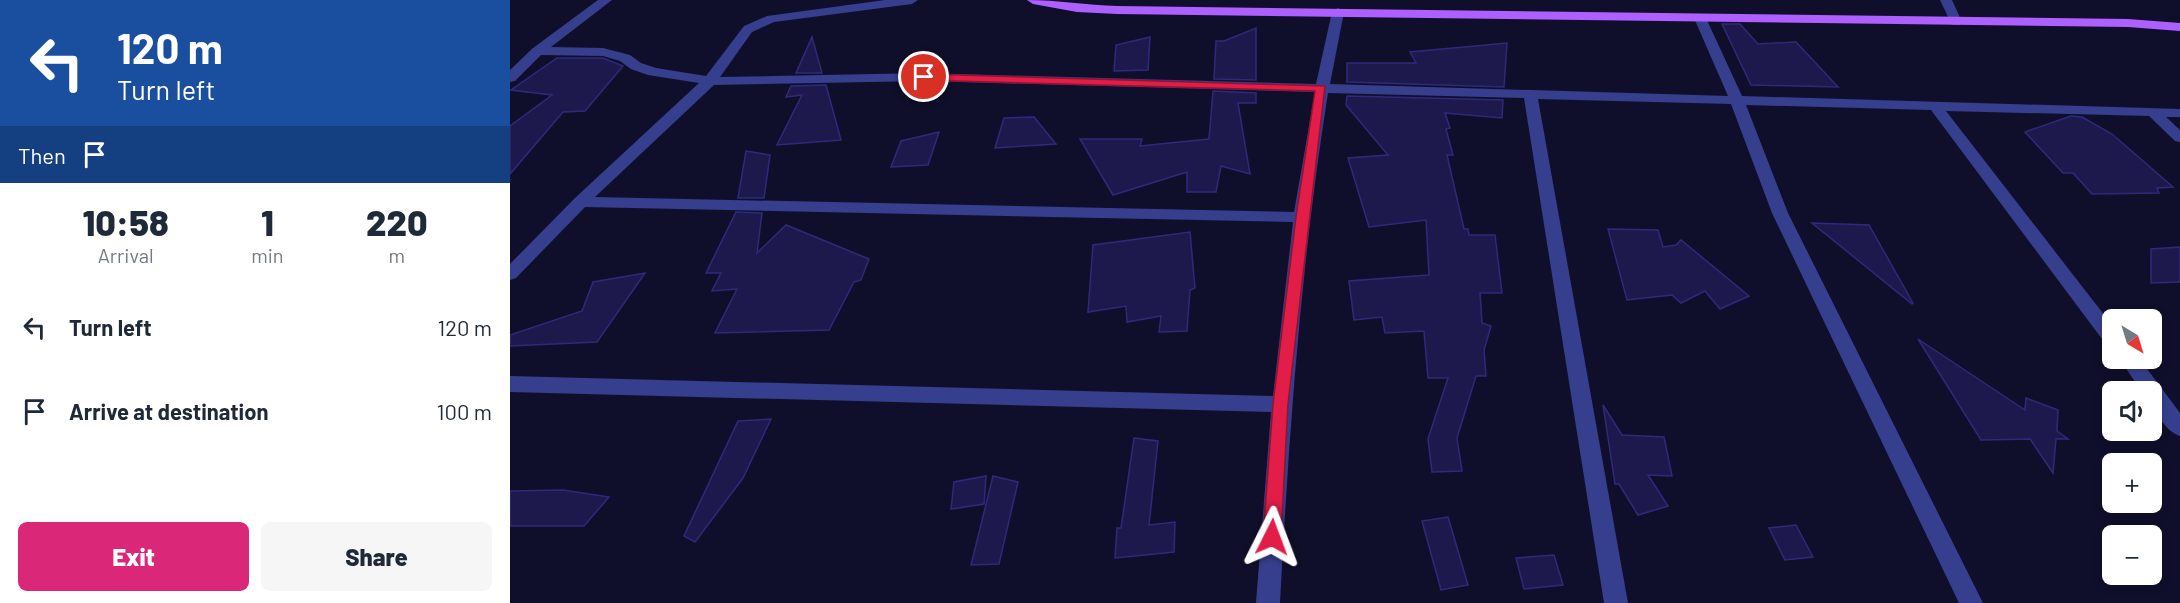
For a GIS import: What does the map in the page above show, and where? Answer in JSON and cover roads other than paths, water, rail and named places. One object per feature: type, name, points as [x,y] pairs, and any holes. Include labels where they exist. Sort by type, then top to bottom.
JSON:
[{"type":"main road","points":[[1033,0],[1077,8],[1117,10],[2128,23],[2180,27]]},
{"type":"street","points":[[512,75],[538,51],[606,0]]},
{"type":"street","points":[[510,274],[582,202],[710,81],[748,29],[771,19],[912,0]]},
{"type":"street","points":[[1946,0],[1956,21]]},
{"type":"street","points":[[1268,603],[1280,404],[1302,217],[1321,88],[1338,12]]},
{"type":"street","points":[[1700,18],[1737,101],[1780,213],[1971,603]]},
{"type":"street","points":[[538,51],[603,52],[625,58],[636,66],[653,72],[710,81],[924,77],[2180,113]]},
{"type":"street","points":[[1530,95],[1616,603]]},
{"type":"street","points":[[1935,106],[2102,325]]},
{"type":"street","points":[[2153,112],[2180,138]]},
{"type":"street","points":[[582,202],[1302,217]]},
{"type":"street","points":[[2136,369],[2180,428]]},
{"type":"street","points":[[510,384],[1280,404]]}]
